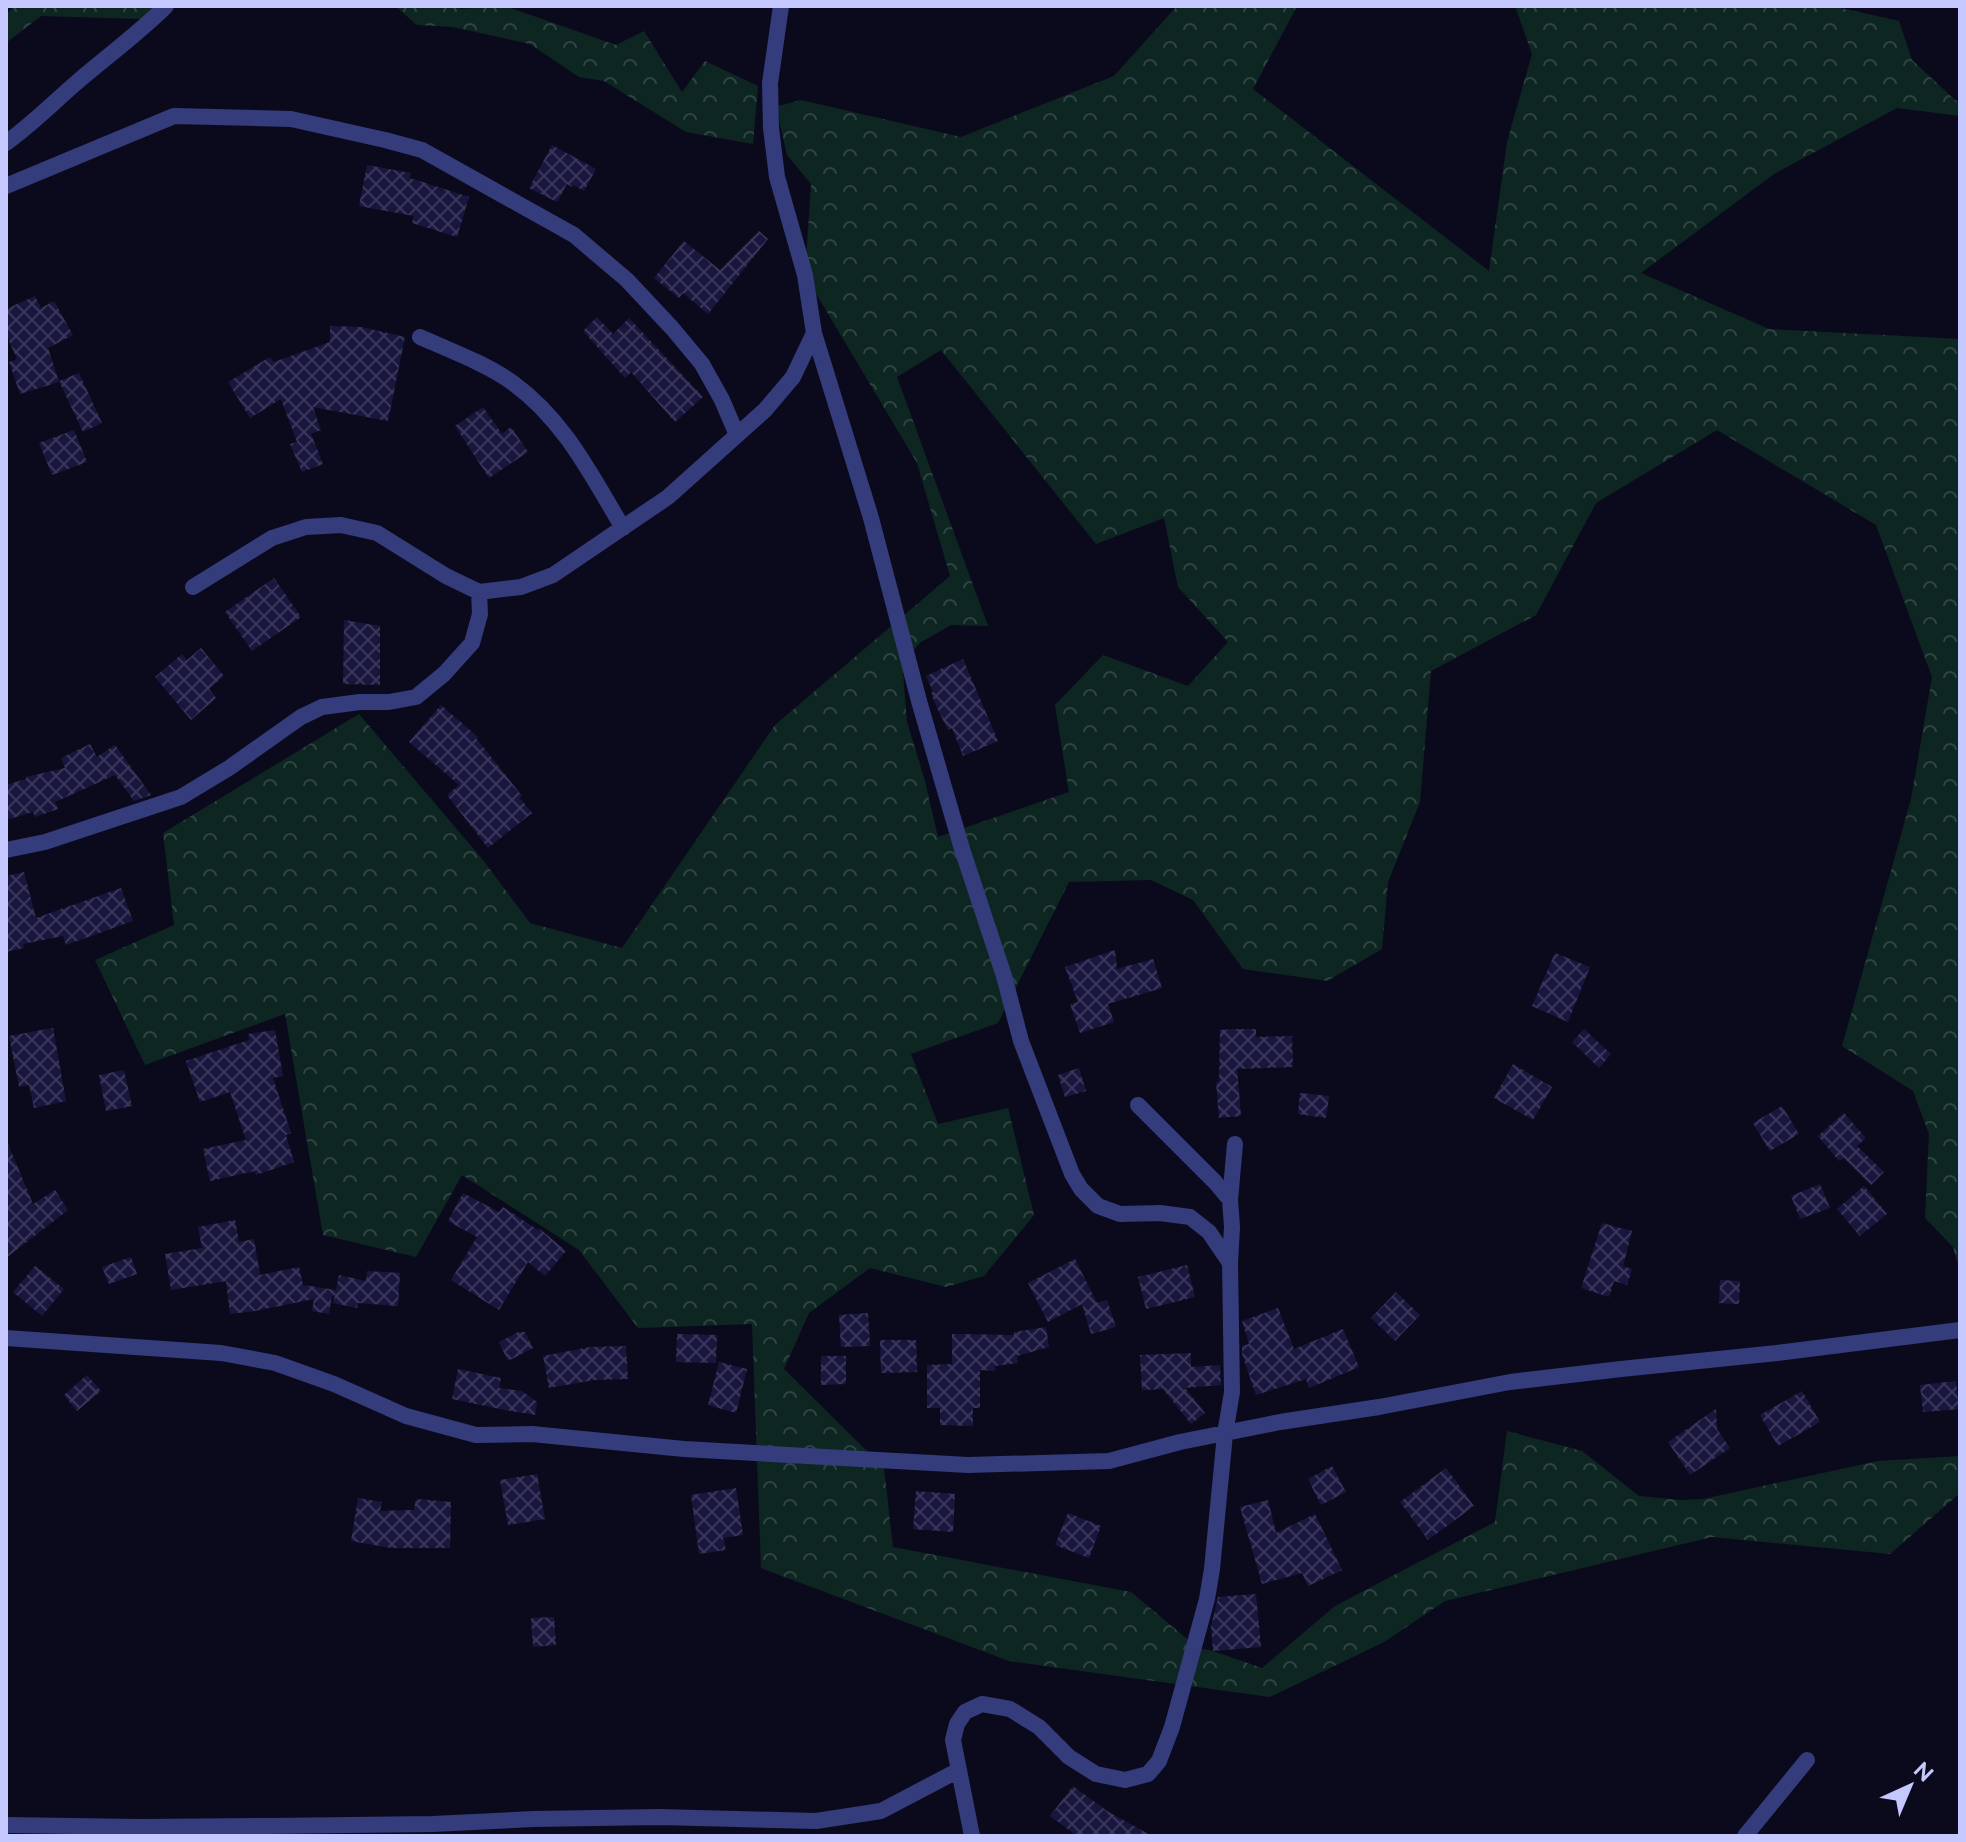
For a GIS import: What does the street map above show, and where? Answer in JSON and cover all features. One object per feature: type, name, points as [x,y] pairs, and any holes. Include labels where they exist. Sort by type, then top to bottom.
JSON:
[{"type":"street","points":[[6,143],[146,27],[166,6]]},
{"type":"street","points":[[781,6],[770,83],[777,177],[805,275],[814,333],[871,518],[962,849],[1004,976],[1021,1041],[1072,1174],[1081,1189],[1098,1206],[1120,1214],[1160,1213],[1190,1217],[1209,1232],[1230,1263]]},
{"type":"street","points":[[6,186],[174,116],[291,119],[422,150],[574,235],[627,280],[702,364],[737,435]]},
{"type":"street","points":[[193,587],[272,538],[306,527],[341,525],[377,533],[446,576],[479,592],[521,587],[553,575],[668,497],[765,410],[793,377],[814,333]]},
{"type":"street","points":[[420,337],[512,382],[549,415],[572,442],[623,528]]},
{"type":"street","points":[[6,850],[45,842],[181,797],[229,768],[301,717],[322,707],[416,697],[444,674],[472,643],[480,614],[479,592]]},
{"type":"street","points":[[1138,1105],[1230,1200]]},
{"type":"street","points":[[972,1836],[953,1740],[957,1724],[965,1712],[982,1704],[1010,1709],[1039,1727],[1069,1757],[1096,1774],[1125,1780],[1148,1774],[1159,1761],[1172,1727],[1207,1599],[1232,1392],[1230,1200],[1235,1144]]},
{"type":"street","points":[[6,1338],[221,1353],[275,1363],[334,1384],[406,1416],[476,1435],[532,1434],[684,1449],[968,1465],[1109,1461],[1180,1442],[1280,1422],[1510,1382],[1960,1330]]},
{"type":"street","points":[[1745,1836],[1807,1760]]},
{"type":"street","points":[[6,1825],[433,1824],[659,1817],[816,1821],[881,1811],[959,1770]]},
{"type":"green space","points":[[14,6],[156,6],[142,19],[41,16],[6,43],[6,15]]},
{"type":"green space","points":[[395,6],[458,6],[460,9],[505,6],[616,45],[644,31],[682,92],[705,61],[758,86],[753,144],[686,132],[604,81],[579,77],[530,44],[453,27],[417,25]]},
{"type":"green space","points":[[1177,6],[1297,6],[1253,89],[1489,271],[1507,142],[1532,54],[1515,6],[1832,6],[1899,21],[1912,60],[1960,102],[1960,116],[1897,108],[1774,174],[1641,273],[1769,329],[1960,339],[1960,1272],[1953,1247],[1925,1218],[1929,1134],[1913,1091],[1842,1046],[1911,799],[1932,677],[1876,525],[1717,430],[1596,503],[1536,615],[1431,671],[1420,802],[1388,882],[1382,949],[1327,981],[1243,969],[1193,900],[1151,880],[1069,882],[998,1023],[911,1054],[938,1124],[1008,1108],[1034,1215],[984,1276],[946,1287],[870,1268],[809,1313],[784,1369],[884,1468],[893,1547],[1131,1592],[1198,1648],[1262,1668],[1335,1606],[1495,1522],[1507,1431],[1582,1451],[1639,1496],[1681,1500],[1703,1499],[1878,1461],[1960,1456],[1960,1493],[1890,1554],[1712,1537],[1445,1601],[1384,1642],[1270,1697],[1009,1661],[761,1568],[752,1324],[638,1328],[579,1250],[462,1175],[416,1257],[323,1235],[285,1014],[145,1065],[95,960],[174,925],[163,833],[359,714],[483,860],[530,923],[622,948],[775,725],[950,576],[917,463],[805,275],[811,184],[787,155],[778,106],[801,100],[961,137],[1114,76]],"holes":[[[941,350],[1096,544],[1164,518],[1178,587],[1228,642],[1188,686],[1103,655],[1055,705],[1069,792],[938,837],[907,722],[902,662],[921,642],[951,625],[988,626],[897,377]]]},
{"type":"building","points":[[552,145],[596,169],[584,191],[567,184],[557,202],[529,188]]},
{"type":"building","points":[[367,165],[411,173],[410,178],[469,197],[457,237],[412,223],[414,216],[359,206]]},
{"type":"building","points":[[759,231],[768,239],[708,314],[683,293],[679,298],[654,278],[684,241],[720,270]]},
{"type":"building","points":[[35,296],[41,308],[54,301],[73,335],[48,348],[59,382],[20,394],[9,362],[17,359],[6,334],[6,309]]},
{"type":"building","points":[[597,317],[613,334],[629,318],[703,397],[675,422],[631,372],[625,378],[583,331]]},
{"type":"building","points":[[330,326],[361,327],[405,337],[388,421],[313,407],[321,430],[311,434],[323,464],[302,472],[290,444],[297,442],[281,399],[250,418],[228,382],[270,357],[274,362],[330,342]]},
{"type":"building","points":[[79,373],[102,423],[83,432],[59,381]]},
{"type":"building","points":[[483,407],[502,434],[511,427],[528,452],[489,478],[455,426]]},
{"type":"building","points":[[74,430],[87,462],[52,475],[39,443]]},
{"type":"building","points":[[274,578],[301,617],[252,651],[225,612]]},
{"type":"building","points":[[344,620],[380,626],[380,685],[343,684]]},
{"type":"building","points":[[201,648],[224,676],[209,689],[216,698],[191,720],[155,677],[182,654],[187,660]]},
{"type":"building","points":[[963,659],[998,741],[963,756],[952,728],[948,730],[937,708],[926,676]]},
{"type":"building","points":[[441,705],[478,737],[532,813],[488,848],[447,795],[459,785],[409,742]]},
{"type":"building","points":[[90,744],[97,757],[115,745],[151,795],[134,801],[115,775],[55,802],[58,809],[35,817],[33,812],[6,820],[6,785],[65,768],[61,758]]},
{"type":"building","points":[[24,872],[36,918],[121,888],[133,921],[66,945],[63,936],[23,944],[24,948],[6,952],[6,876]]},
{"type":"building","points":[[1115,950],[1117,969],[1153,959],[1162,988],[1108,1004],[1114,1022],[1080,1033],[1070,1004],[1078,1002],[1065,967]]},
{"type":"building","points":[[1555,953],[1590,967],[1568,1022],[1532,1006]]},
{"type":"building","points":[[53,1028],[66,1101],[34,1108],[29,1085],[19,1087],[9,1036]]},
{"type":"building","points":[[1256,1029],[1256,1037],[1292,1036],[1293,1067],[1237,1069],[1241,1116],[1219,1118],[1216,1082],[1219,1082],[1220,1030]]},
{"type":"building","points":[[1584,1029],[1611,1054],[1599,1068],[1572,1042]]},
{"type":"building","points":[[275,1030],[283,1076],[273,1078],[291,1133],[286,1135],[294,1162],[256,1175],[255,1171],[210,1181],[203,1149],[246,1140],[230,1092],[200,1102],[186,1061],[249,1040],[248,1034]]},
{"type":"building","points":[[1513,1064],[1552,1087],[1533,1120],[1494,1098]]},
{"type":"building","points":[[1079,1068],[1086,1091],[1065,1097],[1058,1075]]},
{"type":"building","points":[[124,1070],[132,1106],[106,1111],[99,1075]]},
{"type":"building","points":[[1300,1093],[1329,1096],[1326,1118],[1298,1114]]},
{"type":"building","points":[[1782,1106],[1799,1134],[1770,1151],[1753,1123]]},
{"type":"building","points":[[1844,1113],[1866,1138],[1857,1146],[1884,1172],[1871,1185],[1844,1158],[1839,1161],[1818,1136]]},
{"type":"building","points":[[6,1139],[33,1204],[55,1190],[68,1210],[6,1258]]},
{"type":"building","points":[[1820,1184],[1830,1208],[1800,1219],[1791,1196]]},
{"type":"building","points":[[1864,1186],[1887,1214],[1860,1236],[1837,1209]]},
{"type":"building","points":[[463,1193],[499,1212],[503,1207],[540,1229],[566,1251],[545,1276],[528,1262],[499,1310],[451,1280],[477,1237],[448,1221]]},
{"type":"building","points":[[235,1220],[239,1242],[254,1239],[260,1275],[299,1267],[303,1285],[336,1290],[339,1275],[366,1281],[367,1271],[400,1273],[398,1306],[358,1303],[357,1308],[333,1303],[335,1295],[332,1296],[329,1314],[312,1311],[314,1299],[230,1314],[226,1281],[171,1290],[165,1254],[202,1248],[198,1227]]},
{"type":"building","points":[[1602,1223],[1632,1231],[1623,1266],[1632,1269],[1627,1285],[1614,1281],[1609,1297],[1581,1288]]},
{"type":"building","points":[[131,1257],[137,1274],[109,1284],[102,1267]]},
{"type":"building","points":[[1075,1259],[1097,1303],[1107,1300],[1116,1327],[1091,1334],[1082,1304],[1048,1322],[1028,1283]]},
{"type":"building","points":[[1187,1265],[1195,1297],[1146,1309],[1138,1277]]},
{"type":"building","points":[[35,1266],[64,1289],[42,1316],[13,1292]]},
{"type":"building","points":[[1720,1280],[1740,1281],[1739,1304],[1719,1303]]},
{"type":"building","points":[[1396,1292],[1420,1315],[1395,1341],[1371,1318]]},
{"type":"building","points":[[1278,1308],[1294,1349],[1343,1329],[1359,1367],[1309,1388],[1306,1379],[1256,1395],[1242,1354],[1242,1346],[1249,1344],[1242,1321]]},
{"type":"building","points":[[868,1313],[870,1346],[841,1347],[839,1315]]},
{"type":"building","points":[[1046,1327],[1049,1347],[1017,1356],[1018,1363],[995,1366],[995,1371],[980,1370],[980,1408],[973,1408],[973,1426],[940,1425],[940,1408],[927,1408],[927,1365],[952,1364],[952,1334],[1014,1335],[1014,1332]]},
{"type":"building","points":[[518,1332],[525,1332],[533,1348],[508,1361],[499,1342]]},
{"type":"building","points":[[677,1334],[717,1335],[716,1363],[676,1362]]},
{"type":"building","points":[[880,1340],[916,1340],[917,1372],[881,1373]]},
{"type":"building","points":[[626,1346],[628,1379],[594,1380],[549,1388],[543,1356],[590,1347]]},
{"type":"building","points":[[1191,1353],[1191,1367],[1220,1365],[1221,1385],[1185,1388],[1205,1413],[1191,1424],[1163,1389],[1142,1390],[1140,1355]]},
{"type":"building","points":[[821,1356],[846,1356],[846,1384],[821,1385]]},
{"type":"building","points":[[719,1362],[747,1369],[736,1413],[708,1405]]},
{"type":"building","points":[[458,1369],[501,1378],[499,1388],[522,1391],[537,1402],[535,1415],[452,1399]]},
{"type":"building","points":[[87,1375],[101,1391],[77,1411],[64,1395]]},
{"type":"building","points":[[1956,1381],[1959,1409],[1923,1412],[1920,1385]]},
{"type":"building","points":[[1802,1391],[1820,1422],[1778,1446],[1760,1415]]},
{"type":"building","points":[[1716,1409],[1717,1429],[1730,1448],[1690,1475],[1668,1442]]},
{"type":"building","points":[[1332,1466],[1346,1492],[1321,1505],[1308,1479]]},
{"type":"building","points":[[1446,1468],[1474,1506],[1428,1540],[1400,1502]]},
{"type":"building","points":[[537,1474],[545,1519],[508,1525],[500,1480]]},
{"type":"building","points":[[736,1488],[743,1535],[723,1538],[726,1550],[699,1554],[691,1495]]},
{"type":"building","points":[[916,1491],[955,1494],[953,1532],[913,1529]]},
{"type":"building","points":[[358,1498],[382,1502],[380,1511],[414,1510],[416,1499],[451,1502],[450,1548],[391,1548],[351,1541]]},
{"type":"building","points":[[1268,1500],[1276,1533],[1315,1514],[1342,1570],[1308,1586],[1302,1573],[1262,1584],[1240,1507]]},
{"type":"building","points":[[1068,1513],[1101,1526],[1089,1558],[1055,1545]]},
{"type":"building","points":[[1256,1594],[1261,1647],[1213,1651],[1211,1626],[1218,1597]]},
{"type":"building","points":[[554,1617],[556,1645],[533,1647],[531,1618]]},
{"type":"building","points":[[1073,1786],[1107,1811],[1152,1836],[1077,1836],[1050,1816]]}]
